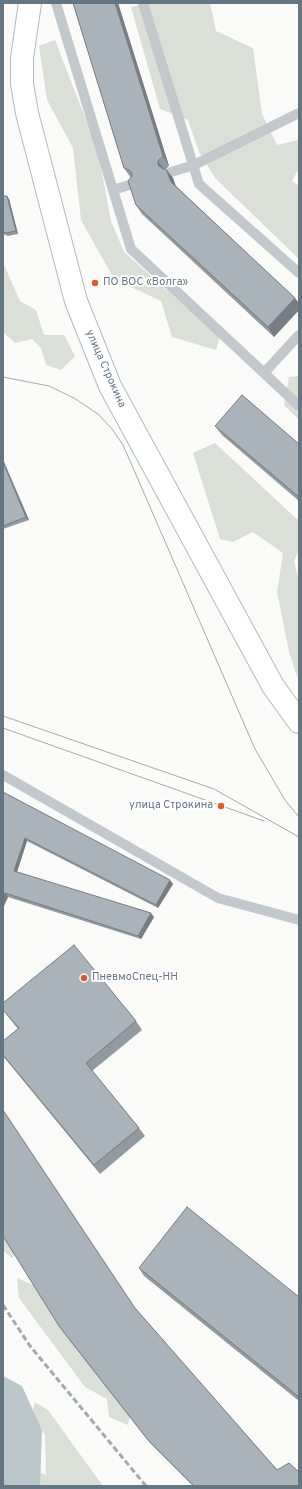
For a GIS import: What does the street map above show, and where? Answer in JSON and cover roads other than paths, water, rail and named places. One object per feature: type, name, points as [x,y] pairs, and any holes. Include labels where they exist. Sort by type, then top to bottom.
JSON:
[{"type":"street","name":"улица Строкина","points":[[30,3],[22,58],[24,98],[46,193],[76,301],[110,386],[273,686],[299,722]]},
{"type":"lane","points":[[56,3],[131,249],[299,406]]},
{"type":"lane","points":[[143,3],[200,184],[299,273]]},
{"type":"lane","points":[[171,172],[194,165],[299,113]]},
{"type":"lane","points":[[113,190],[132,184]]},
{"type":"lane","points":[[264,373],[299,336]]},
{"type":"lane","points":[[3,775],[218,898],[299,920]]},
{"type":"tram line","points":[[3,377],[49,386],[74,398],[98,414],[112,429],[123,445],[255,749],[285,800],[299,817]]},
{"type":"tram line","points":[[3,716],[214,789],[299,837]]},
{"type":"tram line","points":[[3,728],[264,821]]},
{"type":"railway","points":[[3,1305],[30,1346],[146,1486]]},
{"type":"place","name":"ПО ВОС «Волга»","points":[[95,283]]},
{"type":"place","name":"улица Строкина","points":[[221,806]]},
{"type":"place","name":"ПневмоСпец-НН","points":[[84,978]]}]
